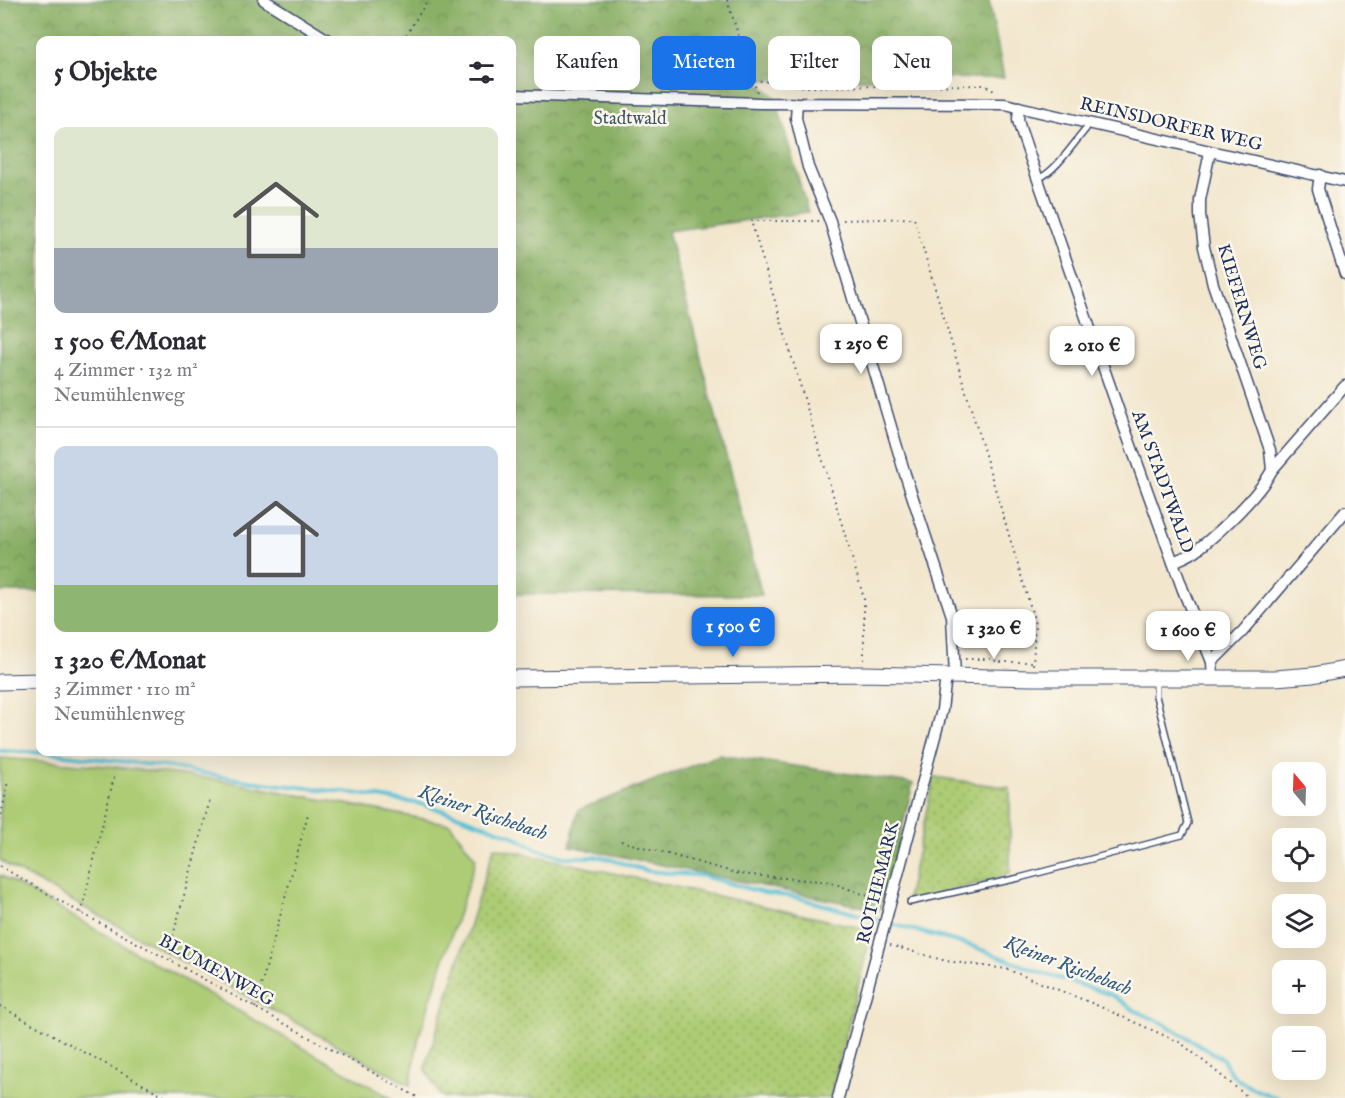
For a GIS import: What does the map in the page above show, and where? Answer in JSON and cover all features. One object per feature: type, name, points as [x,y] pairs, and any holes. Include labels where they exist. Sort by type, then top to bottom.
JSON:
[{"type":"street","points":[[264,0],[322,36]]},
{"type":"street","name":"REINSDORFER WEG","points":[[516,94],[760,103],[1005,104],[1345,182]]},
{"type":"street","name":"ROTHEMARK","points":[[797,103],[796,118],[808,167],[830,221],[905,474],[952,616],[952,672],[838,1098]]},
{"type":"street","name":"AM STADTWALD","points":[[1019,107],[1018,120],[1038,179],[1173,562],[1212,662],[1213,678]]},
{"type":"street","name":"KIEFERNWEG","points":[[1210,152],[1200,200],[1201,231],[1213,284],[1270,450],[1272,470]]},
{"type":"street","points":[[1320,175],[1318,189],[1345,274]]},
{"type":"street","points":[[1173,562],[1198,550],[1246,504],[1263,485],[1272,470],[1345,386]]},
{"type":"street","points":[[1212,662],[1243,631],[1345,512]]},
{"type":"street","points":[[516,678],[952,672],[1033,678],[1293,678],[1345,669]]},
{"type":"street","points":[[0,682],[36,681]]},
{"type":"lane","points":[[1038,179],[1059,160],[1086,129],[1089,122]]},
{"type":"lane","points":[[910,902],[1019,878],[1182,835],[1188,823],[1156,696],[1156,678]]},
{"type":"path","points":[[406,36],[428,0]]},
{"type":"path","points":[[727,0],[739,36]]},
{"type":"path","points":[[756,80],[806,87],[985,85],[1019,107]]},
{"type":"path","points":[[756,88],[760,103]]},
{"type":"path","points":[[914,218],[1032,612],[1035,625],[1033,678]]},
{"type":"path","points":[[751,221],[864,598],[864,674]]},
{"type":"path","points":[[952,672],[962,659],[1034,662]]},
{"type":"path","points":[[81,914],[115,773]]},
{"type":"path","points":[[0,821],[9,781]]},
{"type":"path","points":[[171,961],[173,936],[210,800]]},
{"type":"path","points":[[255,1008],[308,814]]},
{"type":"path","points":[[621,841],[740,874],[830,882],[890,904]]},
{"type":"path","name":"BLUMENWEG","points":[[0,866],[81,914],[419,1098]]},
{"type":"path","points":[[880,943],[946,961],[1006,969],[1094,1004],[1181,1043],[1249,1098]]},
{"type":"path","points":[[0,1006],[168,1098]]},
{"type":"green space","name":"Stadtwald","points":[[0,0],[989,0],[1004,78],[952,78],[952,36],[872,36],[872,79],[860,79],[860,36],[768,36],[768,80],[756,80],[756,36],[652,36],[652,90],[756,90],[756,81],[775,97],[808,212],[668,231],[762,595],[516,594],[516,36],[36,36],[36,592],[0,592]]},
{"type":"green space","points":[[719,755],[913,783],[886,894],[878,910],[570,846],[578,810]]},
{"type":"green space","points":[[0,758],[108,766],[214,779],[450,824],[476,859],[419,1036],[410,1085],[0,860]]},
{"type":"green space","points":[[934,777],[1010,788],[1010,874],[906,904]]},
{"type":"green space","points":[[494,847],[872,930],[830,1098],[445,1098],[439,1094],[425,1068]]},
{"type":"green space","points":[[0,875],[391,1098],[0,1098]]},
{"type":"waterway","name":"Kleiner Rischebach","points":[[0,751],[36,752]]},
{"type":"waterway","name":"Kleiner Rischebach","points":[[75,756],[169,767],[248,781],[360,794],[421,804],[511,835],[539,850],[564,857],[602,857],[648,871],[703,876],[764,893],[795,897],[878,920]]},
{"type":"waterway","name":"Kleiner Rischebach","points":[[892,924],[972,946],[1042,973],[1112,995],[1134,1010],[1163,1023],[1223,1059],[1238,1080],[1278,1098]]}]
